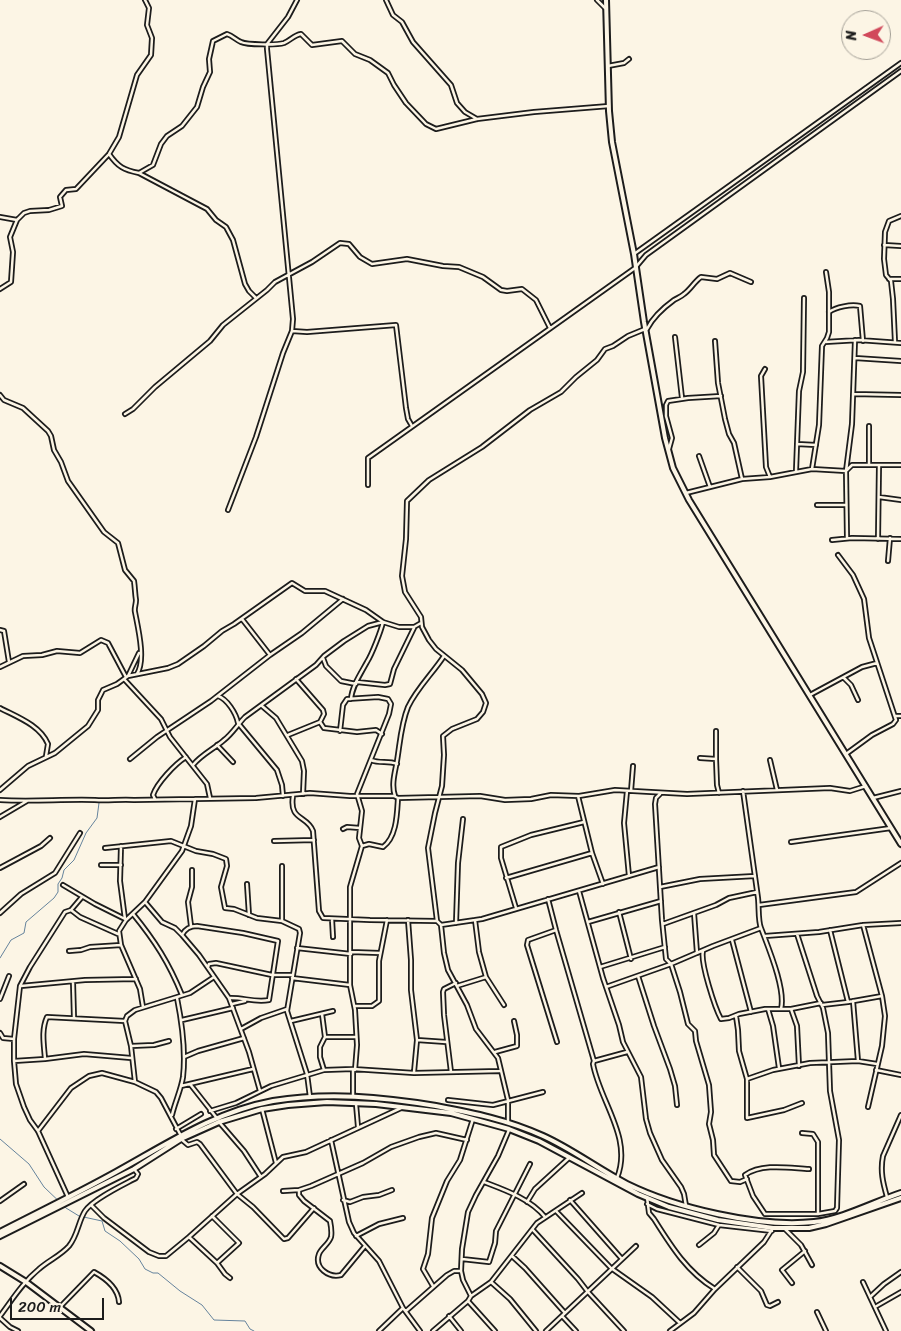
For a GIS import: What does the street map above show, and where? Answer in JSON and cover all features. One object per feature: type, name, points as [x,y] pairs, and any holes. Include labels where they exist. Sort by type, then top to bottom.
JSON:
[{"type":"main road","points":[[606,0],[612,142],[634,254],[645,330],[673,468],[685,493],[901,844]]},
{"type":"main road","points":[[0,1234],[216,1118],[254,1105],[310,1097],[353,1096],[413,1102],[508,1121],[555,1141],[635,1188],[686,1206],[728,1216],[779,1222],[813,1222],[834,1217],[901,1193]]},
{"type":"main road","points":[[68,1198],[134,1169],[181,1137],[219,1122],[262,1109],[308,1103],[356,1102],[450,1113],[509,1129],[539,1140],[606,1178],[669,1207],[718,1220],[773,1229],[809,1228],[901,1198]]},
{"type":"main road","points":[[0,1266],[26,1282],[91,1331]]},
{"type":"street","points":[[0,289],[12,282],[13,252],[10,236],[17,220],[24,213],[30,211],[49,210],[62,206],[60,197],[66,190],[76,189],[109,154],[119,137],[137,75],[151,55],[152,38],[147,25],[149,8],[145,0]]},
{"type":"street","points":[[228,510],[256,437],[280,361],[292,331],[293,319],[268,44],[288,17],[297,0]]},
{"type":"street","points":[[386,0],[393,15],[402,22],[413,42],[452,85],[457,103],[465,112],[476,119]]},
{"type":"street","points":[[597,0],[607,9]]},
{"type":"street","points":[[139,173],[153,165],[161,144],[167,136],[182,126],[197,107],[210,72],[209,59],[213,41],[227,34],[249,44],[284,43],[295,35],[301,34],[312,45],[342,41],[355,54],[370,60],[388,73],[394,86],[406,103],[428,126],[436,129],[476,119],[609,106]]},
{"type":"street","points":[[608,66],[624,63],[629,59]]},
{"type":"street","points":[[634,254],[901,63]]},
{"type":"street","points":[[368,485],[368,458],[635,268],[646,255],[901,71]]},
{"type":"street","points":[[109,154],[117,165],[128,171],[139,173],[208,210],[216,220],[226,227],[233,240],[245,284],[249,291],[257,298]]},
{"type":"street","points":[[895,342],[894,299],[891,281],[885,271],[884,246],[886,226],[894,218],[901,216]]},
{"type":"street","points":[[0,217],[17,220]]},
{"type":"street","points":[[664,232],[669,238]]},
{"type":"street","points":[[125,414],[210,341],[223,325],[275,282],[312,262],[340,243],[349,244],[360,257],[372,264],[407,259],[459,267],[483,277],[501,290],[522,289],[536,300],[550,328]]},
{"type":"street","points":[[884,246],[901,246]]},
{"type":"street","points":[[812,469],[819,425],[824,342],[829,332],[829,292],[826,272]]},
{"type":"street","points":[[508,1121],[508,1100],[498,1058],[476,1029],[471,1014],[446,962],[441,925],[437,921],[428,848],[442,786],[443,736],[449,731],[477,719],[483,712],[486,703],[482,694],[462,670],[436,649],[429,640],[421,625],[421,617],[403,586],[402,576],[407,528],[406,501],[430,480],[482,447],[530,410],[561,392],[597,360],[606,348],[613,346],[628,336],[645,330],[650,322],[673,301],[685,294],[694,282],[701,277],[717,279],[730,273],[751,282]]},
{"type":"street","points":[[889,279],[901,279]]},
{"type":"street","points":[[796,472],[798,391],[803,372],[804,298]]},
{"type":"street","points":[[829,312],[836,308],[860,306],[863,341]]},
{"type":"street","points":[[644,322],[650,322]]},
{"type":"street","points":[[292,331],[396,324],[406,408],[408,419],[412,426]]},
{"type":"street","points":[[675,337],[682,398]]},
{"type":"street","points":[[824,342],[855,340],[901,343]]},
{"type":"street","points":[[846,538],[846,471],[851,436],[855,340]]},
{"type":"street","points":[[715,341],[718,384],[727,427],[734,443],[742,479]]},
{"type":"street","points":[[854,358],[901,361]]},
{"type":"street","points":[[765,369],[761,376],[766,467],[770,477]]},
{"type":"street","points":[[852,394],[901,395]]},
{"type":"street","points":[[0,395],[4,400],[23,408],[48,431],[54,450],[73,490],[104,532],[118,542],[125,570],[134,581],[135,609],[141,640],[140,669],[137,674]]},
{"type":"street","points":[[668,450],[671,446],[672,438],[667,421],[666,405],[670,400],[721,396]]},
{"type":"street","points":[[869,426],[869,465]]},
{"type":"street","points":[[796,444],[816,445]]},
{"type":"street","points":[[699,456],[710,487]]},
{"type":"street","points":[[685,493],[742,479],[770,477],[812,469],[846,471],[852,465],[901,465]]},
{"type":"street","points":[[878,539],[879,465]]},
{"type":"street","points":[[879,498],[901,500]]},
{"type":"street","points":[[817,505],[846,505]]},
{"type":"street","points":[[832,540],[846,538],[901,539]]},
{"type":"street","points":[[888,561],[890,538]]},
{"type":"street","points":[[838,555],[853,575],[860,589],[867,610],[869,638],[895,716],[895,723],[872,735],[846,754]]},
{"type":"street","points":[[0,790],[28,766],[55,752],[88,726],[98,710],[98,700],[102,691],[137,674],[168,668],[178,664],[292,583],[305,591],[325,591],[366,610],[383,622],[403,628],[421,625]]},
{"type":"street","points":[[130,759],[302,633],[343,599]]},
{"type":"street","points":[[242,618],[270,655]]},
{"type":"street","points":[[193,765],[200,757],[225,740],[242,720],[321,662],[336,646],[368,626],[383,622]]},
{"type":"street","points":[[351,699],[361,670],[368,660],[383,622]]},
{"type":"street","points":[[321,662],[343,683],[385,686],[390,684],[394,669],[414,627]]},
{"type":"street","points":[[0,630],[4,631],[8,662]]},
{"type":"street","points":[[0,668],[8,662],[23,656],[42,655],[57,651],[80,653],[101,640],[108,643],[126,678],[160,719],[170,737],[207,784],[210,798]]},
{"type":"street","points":[[126,678],[140,652]]},
{"type":"street","points":[[362,846],[368,844],[383,847],[387,844],[392,834],[397,818],[397,797],[394,789],[396,764],[407,709],[444,656]]},
{"type":"street","points":[[810,695],[862,667],[877,663]]},
{"type":"street","points":[[140,669],[145,672]]},
{"type":"street","points":[[844,678],[851,685],[858,700]]},
{"type":"street","points":[[288,735],[320,722],[324,714],[323,710],[296,679]]},
{"type":"street","points":[[218,696],[222,697],[226,702],[240,724],[277,770],[283,796]]},
{"type":"street","points":[[340,731],[343,705],[347,699],[378,697],[388,699],[391,704],[390,714],[357,796],[362,811],[359,838],[362,846],[350,887],[350,985],[356,1008],[353,1096]]},
{"type":"street","points":[[262,706],[274,715],[288,735],[304,766],[303,794]]},
{"type":"street","points":[[0,708],[19,716],[44,736],[47,740],[48,748],[45,757]]},
{"type":"street","points":[[895,716],[901,716]]},
{"type":"street","points":[[320,722],[325,729],[357,732],[376,730],[382,734]]},
{"type":"street","points":[[716,731],[717,785],[719,793]]},
{"type":"street","points":[[217,745],[233,762]]},
{"type":"street","points":[[155,799],[153,795],[155,790],[175,765],[186,757]]},
{"type":"street","points":[[700,758],[716,759]]},
{"type":"street","points":[[371,760],[379,763],[392,762],[396,764]]},
{"type":"street","points":[[770,760],[777,790]]},
{"type":"street","points":[[631,791],[633,766]]},
{"type":"street","points":[[0,800],[193,800],[303,794],[397,797],[483,796],[505,800],[531,799],[551,795],[578,796],[611,790],[662,794],[830,788],[850,791],[866,786]]},
{"type":"street","points":[[626,791],[624,823],[629,876]]},
{"type":"street","points":[[743,791],[759,905],[760,928],[765,936],[778,978],[782,1003],[781,1009]]},
{"type":"street","points":[[873,798],[901,791]]},
{"type":"street","points":[[662,794],[656,798],[655,804],[666,959],[671,964],[688,1024],[695,1031],[696,1041],[709,1085],[711,1112],[709,1124],[714,1155],[731,1181],[740,1182],[746,1179]]},
{"type":"street","points":[[293,796],[294,812],[311,826],[314,840],[319,911],[323,918],[437,921]]},
{"type":"street","points":[[578,796],[592,853],[603,884]]},
{"type":"street","points":[[143,1007],[136,979],[118,934],[126,919],[145,902],[184,846],[191,826],[193,800]]},
{"type":"street","points":[[0,817],[27,801]]},
{"type":"street","points":[[456,923],[458,862],[463,819]]},
{"type":"street","points":[[516,908],[500,853],[502,846],[531,835],[584,822]]},
{"type":"street","points":[[342,829],[348,827],[360,828]]},
{"type":"street","points":[[791,842],[891,828]]},
{"type":"street","points":[[0,913],[21,894],[56,873],[80,833]]},
{"type":"street","points":[[0,868],[41,846],[50,838]]},
{"type":"street","points":[[274,841],[314,840]]},
{"type":"street","points":[[105,848],[171,841],[196,851],[226,859],[227,866],[222,886],[225,900],[224,907],[249,915],[282,921],[299,929],[300,933],[288,1008],[307,1074],[310,1097]]},
{"type":"street","points":[[121,846],[120,881],[126,919]]},
{"type":"street","points":[[506,878],[592,853]]},
{"type":"street","points":[[759,905],[856,892],[901,863]]},
{"type":"street","points":[[101,865],[121,865]]},
{"type":"street","points":[[282,866],[282,921]]},
{"type":"street","points":[[441,925],[475,920],[659,867]]},
{"type":"street","points":[[191,926],[188,902],[192,886],[192,870]]},
{"type":"street","points":[[660,887],[700,879],[755,876]]},
{"type":"street","points":[[247,884],[249,915]]},
{"type":"street","points":[[63,885],[82,897],[126,919]]},
{"type":"street","points":[[579,891],[600,967],[627,1052],[634,1061],[641,1077],[646,1119],[662,1160],[681,1187],[686,1206]]},
{"type":"street","points":[[663,924],[716,905],[734,896],[757,892]]},
{"type":"street","points":[[68,1198],[19,1094],[16,1084],[14,1040],[20,986],[65,912],[71,910],[82,897]]},
{"type":"street","points":[[548,899],[594,1061],[593,1065],[620,1139],[621,1164],[618,1178]]},
{"type":"street","points":[[588,922],[661,900]]},
{"type":"street","points":[[145,902],[162,922],[175,928],[182,935],[208,967],[229,998],[241,1029],[260,1091]]},
{"type":"street","points":[[71,910],[80,917],[118,934]]},
{"type":"street","points":[[620,912],[631,959]]},
{"type":"street","points":[[694,913],[697,953]]},
{"type":"street","points":[[133,914],[150,935],[170,967],[182,996]]},
{"type":"street","points":[[332,919],[333,937]]},
{"type":"street","points":[[356,1008],[372,1006],[379,1001],[380,954],[388,920]]},
{"type":"street","points":[[408,920],[411,990],[417,1040],[414,1073]]},
{"type":"street","points":[[475,920],[479,952],[486,977],[504,1005]]},
{"type":"street","points":[[765,936],[901,922]]},
{"type":"street","points":[[863,925],[882,996],[884,1023],[882,1046],[868,1107]]},
{"type":"street","points":[[182,935],[191,926],[206,926],[276,939],[279,942],[269,1000],[229,998]]},
{"type":"street","points":[[606,987],[671,964],[760,928]]},
{"type":"street","points":[[556,930],[528,940],[527,945],[557,1042]]},
{"type":"street","points":[[830,930],[848,1002]]},
{"type":"street","points":[[797,934],[821,1004],[828,1033],[830,1091],[839,1140],[837,1208],[835,1211],[818,1214],[765,1214],[753,1196],[745,1175],[746,1173],[765,1168],[809,1169]]},
{"type":"street","points":[[732,940],[751,1012]]},
{"type":"street","points":[[69,951],[90,947],[121,945]]},
{"type":"street","points":[[600,967],[665,947]]},
{"type":"street","points":[[297,948],[380,954]]},
{"type":"street","points":[[703,951],[702,959],[706,977],[720,1018],[730,1018],[770,1008],[791,1009],[882,996]]},
{"type":"street","points":[[208,967],[211,963],[222,964],[272,975],[350,985]]},
{"type":"street","points":[[0,999],[9,976]]},
{"type":"street","points":[[638,976],[655,1031],[670,1069],[675,1086],[677,1105]]},
{"type":"street","points":[[135,1082],[131,1046],[125,1022],[131,1013],[143,1007],[190,993],[214,977]]},
{"type":"street","points":[[451,1072],[446,1042],[443,990],[456,984],[486,977]]},
{"type":"street","points":[[20,986],[136,979]]},
{"type":"street","points":[[73,982],[74,1018]]},
{"type":"street","points":[[177,997],[182,1020],[184,1056],[181,1086],[172,1117],[170,1118],[181,1137],[188,1145],[197,1142],[200,1144],[237,1194],[284,1239],[288,1238],[314,1208]]},
{"type":"street","points":[[182,1020],[232,1006],[245,1000]]},
{"type":"street","points":[[853,1001],[858,1061]]},
{"type":"street","points":[[241,1029],[261,1018],[288,1008]]},
{"type":"street","points":[[770,1008],[779,1069]]},
{"type":"street","points":[[791,1009],[797,1026],[800,1066]]},
{"type":"street","points":[[291,1021],[332,1011]]},
{"type":"street","points":[[322,1014],[325,1037],[320,1047],[320,1057],[324,1070]]},
{"type":"street","points":[[45,1059],[43,1039],[46,1018],[48,1016],[125,1022]]},
{"type":"street","points":[[736,1016],[739,1051],[747,1078],[747,1118],[784,1110],[802,1103]]},
{"type":"street","points":[[495,1052],[517,1045],[518,1035],[514,1021]]},
{"type":"street","points":[[0,1033],[3,1038],[14,1040]]},
{"type":"street","points":[[325,1037],[356,1038]]},
{"type":"street","points":[[184,1056],[244,1038]]},
{"type":"street","points":[[417,1040],[446,1042]]},
{"type":"street","points":[[131,1046],[154,1046],[169,1041]]},
{"type":"street","points":[[594,1061],[627,1052]]},
{"type":"street","points":[[14,1061],[84,1054],[131,1058]]},
{"type":"street","points":[[747,1078],[779,1069],[830,1061],[858,1061],[877,1064]]},
{"type":"street","points":[[181,1086],[253,1069]]},
{"type":"street","points":[[210,1111],[236,1103],[260,1091],[307,1074],[324,1070],[354,1069],[414,1073],[500,1071]]},
{"type":"street","points":[[876,1070],[901,1074]]},
{"type":"street","points":[[38,1131],[68,1091],[89,1076],[98,1074],[108,1074],[135,1082],[156,1092],[172,1117]]},
{"type":"street","points":[[190,1084],[216,1118]]},
{"type":"street","points":[[448,1100],[493,1105],[543,1092]]},
{"type":"street","points":[[356,1102],[358,1127]]},
{"type":"street","points":[[91,1205],[104,1218],[155,1256],[166,1256],[237,1194],[287,1155],[306,1152],[403,1107]]},
{"type":"street","points":[[262,1109],[276,1163]]},
{"type":"street","points":[[433,1286],[423,1269],[428,1254],[432,1218],[447,1181],[456,1169],[467,1140],[474,1113]]},
{"type":"street","points":[[176,1129],[201,1114]]},
{"type":"street","points":[[887,1197],[882,1179],[882,1163],[901,1114]]},
{"type":"street","points":[[219,1122],[244,1151],[261,1177]]},
{"type":"street","points":[[471,1296],[461,1271],[462,1249],[468,1212],[498,1156],[509,1129]]},
{"type":"street","points":[[802,1133],[813,1134],[818,1142],[818,1214]]},
{"type":"street","points":[[282,1191],[300,1190],[322,1182],[363,1163],[391,1147],[429,1134],[443,1134],[467,1140]]},
{"type":"street","points":[[331,1140],[349,1222],[356,1236],[379,1261],[403,1308],[420,1331]]},
{"type":"street","points":[[527,1202],[535,1190],[570,1156]]},
{"type":"street","points":[[462,1259],[489,1262],[495,1243],[496,1232],[530,1164]]},
{"type":"street","points":[[18,1331],[10,1327],[0,1317],[26,1282],[40,1268],[59,1256],[69,1246],[75,1238],[84,1212],[107,1194],[136,1178],[138,1174],[134,1169]]},
{"type":"street","points":[[483,1182],[527,1202],[545,1217]]},
{"type":"street","points":[[0,1201],[24,1184]]},
{"type":"street","points":[[300,1190],[301,1198],[330,1222],[330,1238],[319,1254],[319,1264],[324,1272],[331,1276],[341,1276],[365,1246]]},
{"type":"street","points":[[343,1200],[350,1202],[392,1190]]},
{"type":"street","points":[[433,1331],[471,1296],[491,1282],[536,1224],[582,1193]]},
{"type":"street","points":[[647,1197],[648,1213],[654,1219],[682,1262],[697,1277],[715,1289]]},
{"type":"street","points":[[570,1200],[622,1259]]},
{"type":"street","points":[[647,1204],[657,1209],[719,1225],[773,1229]]},
{"type":"street","points":[[556,1211],[611,1268],[652,1298],[680,1323]]},
{"type":"street","points":[[212,1216],[238,1243],[217,1262]]},
{"type":"street","points":[[356,1236],[379,1224],[403,1218]]},
{"type":"street","points":[[699,1245],[714,1233],[719,1225]]},
{"type":"street","points":[[784,1228],[805,1251],[812,1265]]},
{"type":"street","points":[[670,1331],[694,1313],[715,1289],[764,1242],[773,1229]]},
{"type":"street","points":[[532,1230],[624,1331]]},
{"type":"street","points":[[189,1237],[217,1262],[230,1278]]},
{"type":"street","points":[[546,1331],[636,1246]]},
{"type":"street","points":[[792,1283],[782,1270],[805,1251]]},
{"type":"street","points":[[512,1256],[565,1313]]},
{"type":"street","points":[[737,1268],[761,1291],[767,1305],[770,1306],[778,1302]]},
{"type":"street","points":[[406,1312],[433,1286],[450,1273],[461,1271]]},
{"type":"street","points":[[60,1307],[94,1272],[110,1283],[117,1293],[119,1302]]},
{"type":"street","points":[[870,1298],[884,1284],[901,1272]]},
{"type":"street","points":[[491,1282],[510,1299],[536,1331]]},
{"type":"street","points":[[863,1282],[886,1331]]},
{"type":"street","points":[[875,1307],[901,1292]]},
{"type":"street","points":[[468,1300],[494,1331]]},
{"type":"street","points":[[379,1331],[403,1308]]},
{"type":"street","points":[[817,1312],[826,1331]]},
{"type":"street","points":[[449,1316],[462,1331]]},
{"type":"street","points":[[562,1316],[576,1331]]},
{"type":"waterway","points":[[0,958],[11,940],[24,933],[26,922],[54,898],[58,892],[58,884],[64,870],[74,860],[86,833],[97,818],[99,803]]},
{"type":"waterway","points":[[0,1139],[29,1164],[44,1187],[66,1208],[79,1216],[102,1221],[105,1231],[120,1241],[139,1259],[145,1269],[158,1273],[180,1291],[202,1305],[214,1320],[245,1321],[250,1329],[254,1331]]}]
